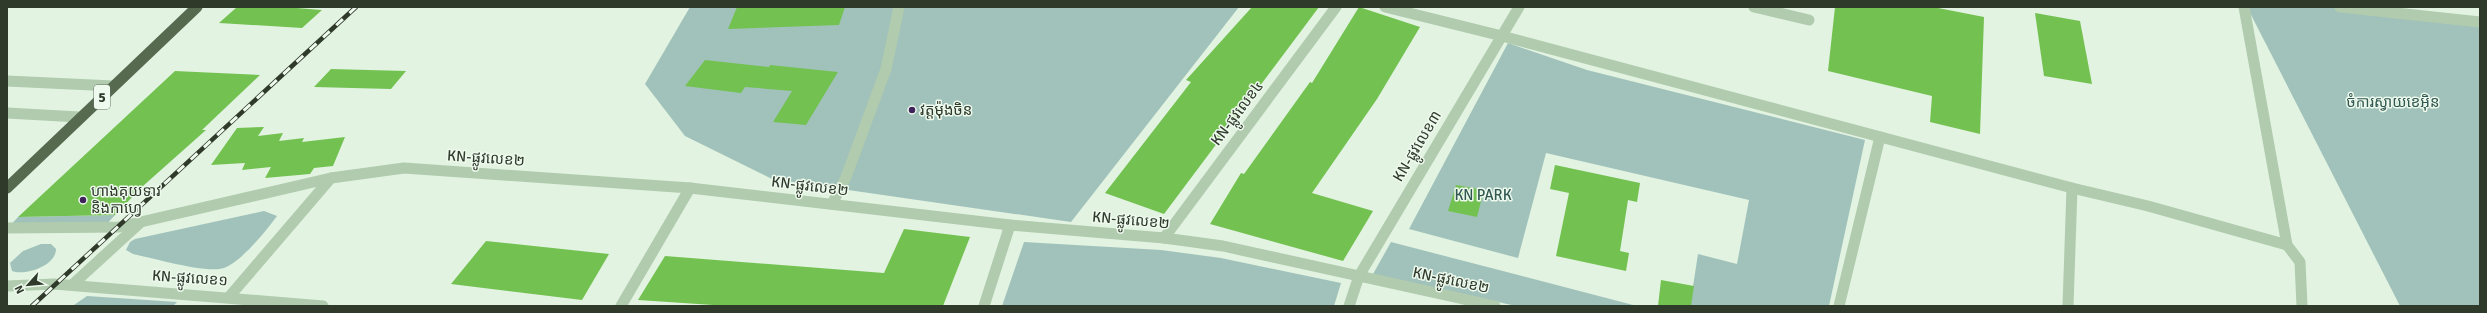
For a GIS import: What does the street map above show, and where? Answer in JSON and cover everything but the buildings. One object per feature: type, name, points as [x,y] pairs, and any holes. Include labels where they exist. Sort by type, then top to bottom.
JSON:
[{"type":"highway","name":"5","points":[[7,188],[197,7]]},
{"type":"street","points":[[832,204],[846,177],[886,69],[899,7]]},
{"type":"street","name":"KN-ផ្លូវលេខ៤","points":[[1164,238],[1247,124],[1336,7]]},
{"type":"street","points":[[1386,7],[1502,36],[2072,188],[2148,206],[2287,245]]},
{"type":"street","name":"KN-ផ្លូវលេខ៣","points":[[1349,306],[1359,276],[1519,7]]},
{"type":"street","points":[[1754,7],[1810,20]]},
{"type":"street","points":[[2244,7],[2287,245],[2300,262],[2302,306]]},
{"type":"street","points":[[2340,7],[2480,22]]},
{"type":"street","points":[[7,81],[113,86]]},
{"type":"street","points":[[7,113],[79,118]]},
{"type":"street","points":[[1839,306],[1880,137]]},
{"type":"street","name":"KN-ផ្លូវលេខ២","points":[[7,228],[119,227],[331,178],[404,168],[690,188],[1010,225],[1164,238],[1223,246],[1495,306]]},
{"type":"street","points":[[229,297],[331,178]]},
{"type":"street","points":[[621,306],[690,188]]},
{"type":"street","points":[[2068,306],[2072,188]]},
{"type":"street","points":[[72,285],[142,221]]},
{"type":"street","points":[[984,306],[1010,225]]},
{"type":"street","name":"KN-ផ្លូវលេខ១","points":[[7,286],[54,284],[72,285],[323,306]]},
{"type":"green space","name":"វត្តម៉ុងចិន","points":[[690,7],[1239,7],[1071,222],[772,179],[685,136],[645,84]]},
{"type":"green space","name":"ចំការស្វាយខេអ៊ិន","points":[[2247,7],[2325,7],[2480,22],[2480,306],[2400,306]]},
{"type":"green space","name":"KN PARK","points":[[1508,43],[1587,70],[1865,140],[1829,306],[1690,306],[1698,254],[1737,264],[1749,200],[1546,153],[1518,258],[1409,229]]},
{"type":"green space","points":[[264,211],[277,216],[245,253],[231,265],[224,268],[205,269],[193,267],[133,254],[126,250],[130,242],[135,239]]},
{"type":"green space","points":[[115,215],[104,227],[8,228],[18,217]]},
{"type":"green space","points":[[1024,242],[1161,250],[1221,258],[1341,283],[1334,306],[1002,306]]},
{"type":"green space","points":[[1391,242],[1637,306],[1516,306],[1373,274]]},
{"type":"green space","points":[[41,244],[51,244],[56,249],[55,255],[46,265],[32,271],[12,271],[10,263],[23,251]]},
{"type":"green space","points":[[87,296],[177,302],[173,306],[74,305]]},
{"type":"railway","points":[[32,306],[356,7]]},
{"type":"place","name":"វត្តម៉ុងចិន","points":[[912,110]]},
{"type":"place","name":"ហាងគុយទាវ និងកាហ្វេ","points":[[83,200]]}]
